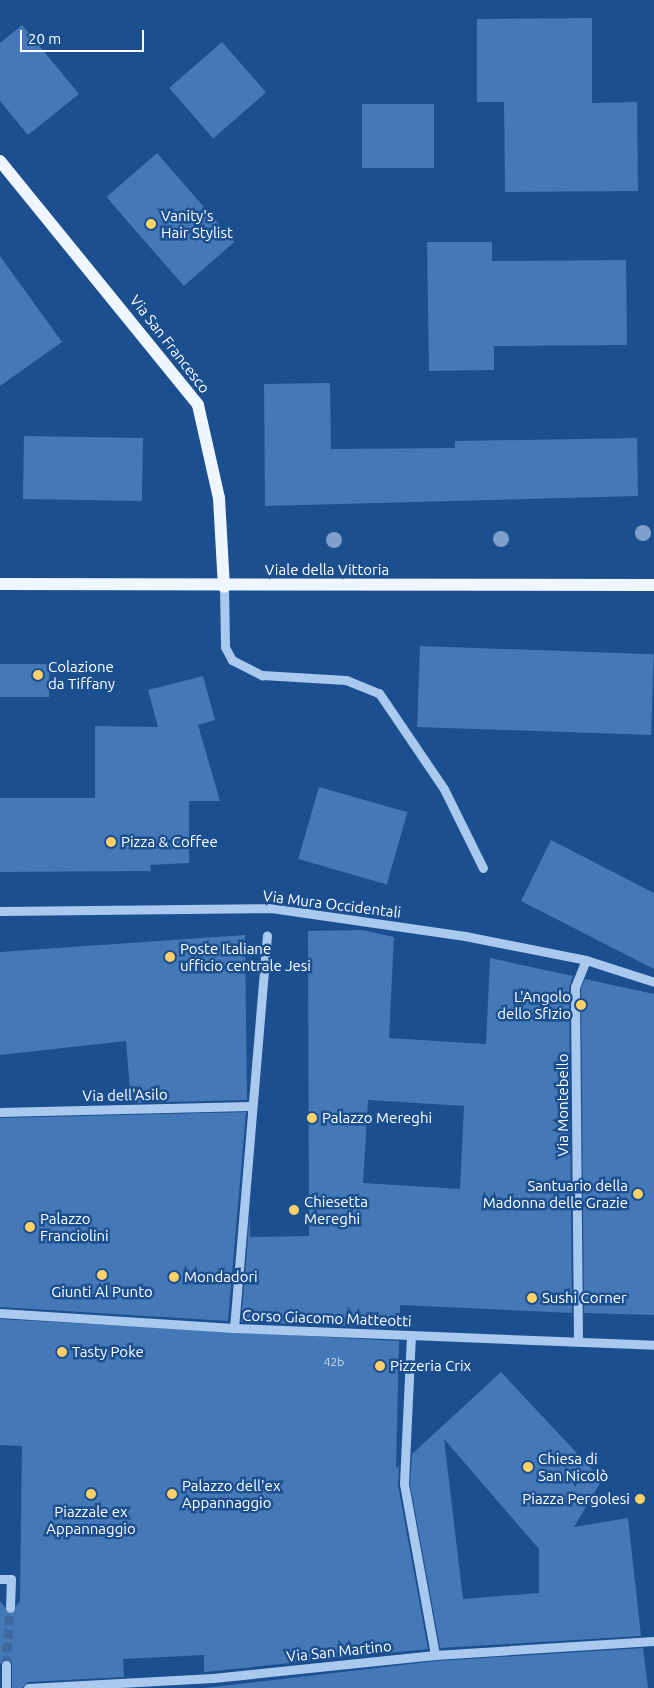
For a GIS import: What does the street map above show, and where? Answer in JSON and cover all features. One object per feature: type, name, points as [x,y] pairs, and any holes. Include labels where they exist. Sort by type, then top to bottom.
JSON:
[{"type":"main road","name":"Via San Francesco","points":[[0,161],[198,405],[219,498],[224,587]]},
{"type":"main road","name":"Viale della Vittoria","points":[[0,584],[224,587],[654,585]]},
{"type":"street","points":[[224,587],[226,647],[232,660],[262,675],[346,680],[379,693],[444,788],[483,868]]},
{"type":"street","name":"Via Mura Occidentali","points":[[0,911],[271,908],[465,936],[586,960],[654,982]]},
{"type":"street","points":[[234,1328],[250,1106],[267,935]]},
{"type":"street","name":"Via Montebello","points":[[578,1341],[576,988],[586,960]]},
{"type":"street","name":"Via dell'Asilo","points":[[0,1112],[250,1106]]},
{"type":"street","name":"Corso Giacomo Matteotti","points":[[0,1313],[234,1328],[654,1345]]},
{"type":"street","points":[[411,1335],[404,1484],[435,1655]]},
{"type":"street","points":[[0,1578],[11,1579],[10,1608]]},
{"type":"street","name":"Via San Martino","points":[[28,1688],[213,1678],[435,1655],[654,1640]]},
{"type":"street","points":[[6,1665],[6,1688]]},
{"type":"building","points":[[592,18],[592,103],[637,102],[638,191],[505,192],[504,102],[477,102],[477,19]]},
{"type":"building","points":[[22,25],[79,94],[28,135],[0,101],[0,43]]},
{"type":"building","points":[[222,42],[266,93],[213,138],[169,88]]},
{"type":"building","points":[[362,104],[434,104],[434,168],[362,168]]},
{"type":"building","points":[[157,153],[234,242],[184,286],[106,197]]},
{"type":"building","points":[[427,242],[492,242],[492,261],[626,260],[627,345],[494,346],[494,370],[429,371]]},
{"type":"building","points":[[0,256],[62,342],[0,386]]},
{"type":"building","points":[[330,383],[331,449],[455,448],[455,441],[637,438],[638,496],[265,506],[264,384]]},
{"type":"building","points":[[24,436],[143,438],[142,501],[23,499]]},
{"type":"building","points":[[420,646],[654,654],[651,735],[417,727]]},
{"type":"building","points":[[0,664],[49,664],[49,697],[0,697]]},
{"type":"building","points":[[203,676],[215,720],[198,725],[220,801],[189,801],[189,863],[150,865],[151,871],[0,872],[0,798],[95,798],[95,726],[158,727],[148,690]]},
{"type":"building","points":[[319,787],[407,812],[387,884],[298,859]]},
{"type":"building","points":[[551,840],[654,893],[654,969],[521,901]]},
{"type":"building","name":"Palazzo Mereghi","points":[[362,930],[394,937],[389,1038],[486,1044],[490,958],[573,976],[569,987],[572,1313],[400,1305],[400,1328],[241,1322],[250,1213],[250,1237],[309,1236],[308,931]],"holes":[[[368,1100],[464,1106],[460,1189],[363,1183]]]},
{"type":"building","points":[[245,935],[247,1100],[131,1103],[126,1041],[0,1055],[0,952]]},
{"type":"building","points":[[585,979],[654,994],[654,1315],[584,1313],[581,988]]},
{"type":"building","points":[[246,1112],[228,1321],[0,1307],[0,1118]]},
{"type":"building","points":[[0,1319],[399,1341],[396,1468],[399,1466],[398,1485],[428,1649],[204,1672],[204,1655],[123,1659],[124,1677],[28,1682],[22,1688],[12,1688],[12,1662],[6,1659],[0,1664],[0,1601],[10,1614],[20,1601],[22,1446],[0,1445]]},
{"type":"building","points":[[501,1372],[602,1480],[574,1527],[628,1518],[641,1636],[440,1648],[410,1484],[412,1454]],"holes":[[[444,1439],[539,1549],[539,1593],[463,1599]]]},
{"type":"building","points":[[643,1648],[648,1688],[204,1688],[436,1661]]},
{"type":"tunnel","points":[[6,1665],[10,1608]]},
{"type":"place","name":"Vanity's Hair Stylist","points":[[151,224]]},
{"type":"place","name":"Colazione da Tiffany","points":[[38,675]]},
{"type":"place","name":"Pizza & Coffee","points":[[111,842]]},
{"type":"place","name":"Poste Italiane ufficio centrale Jesi","points":[[170,957]]},
{"type":"place","name":"L'Angolo dello Sfizio","points":[[581,1005]]},
{"type":"place","name":"Palazzo Mereghi","points":[[312,1118]]},
{"type":"place","name":"Santuario della Madonna delle Grazie","points":[[638,1194]]},
{"type":"place","name":"Chiesetta Mereghi","points":[[294,1210]]},
{"type":"place","name":"Palazzo Franciolini","points":[[30,1227]]},
{"type":"place","name":"Giunti Al Punto","points":[[102,1275]]},
{"type":"place","name":"Mondadori","points":[[174,1277]]},
{"type":"place","name":"Sushi Corner","points":[[532,1298]]},
{"type":"place","name":"Tasty Poke","points":[[62,1352]]},
{"type":"place","name":"Pizzeria Crix","points":[[380,1366]]},
{"type":"place","name":"Chiesa di San Nicolò","points":[[528,1467]]},
{"type":"place","name":"Piazzale ex Appannaggio","points":[[91,1494]]},
{"type":"place","name":"Palazzo dell'ex Appannaggio","points":[[172,1494]]},
{"type":"place","name":"Piazza Pergolesi","points":[[640,1499]]}]
